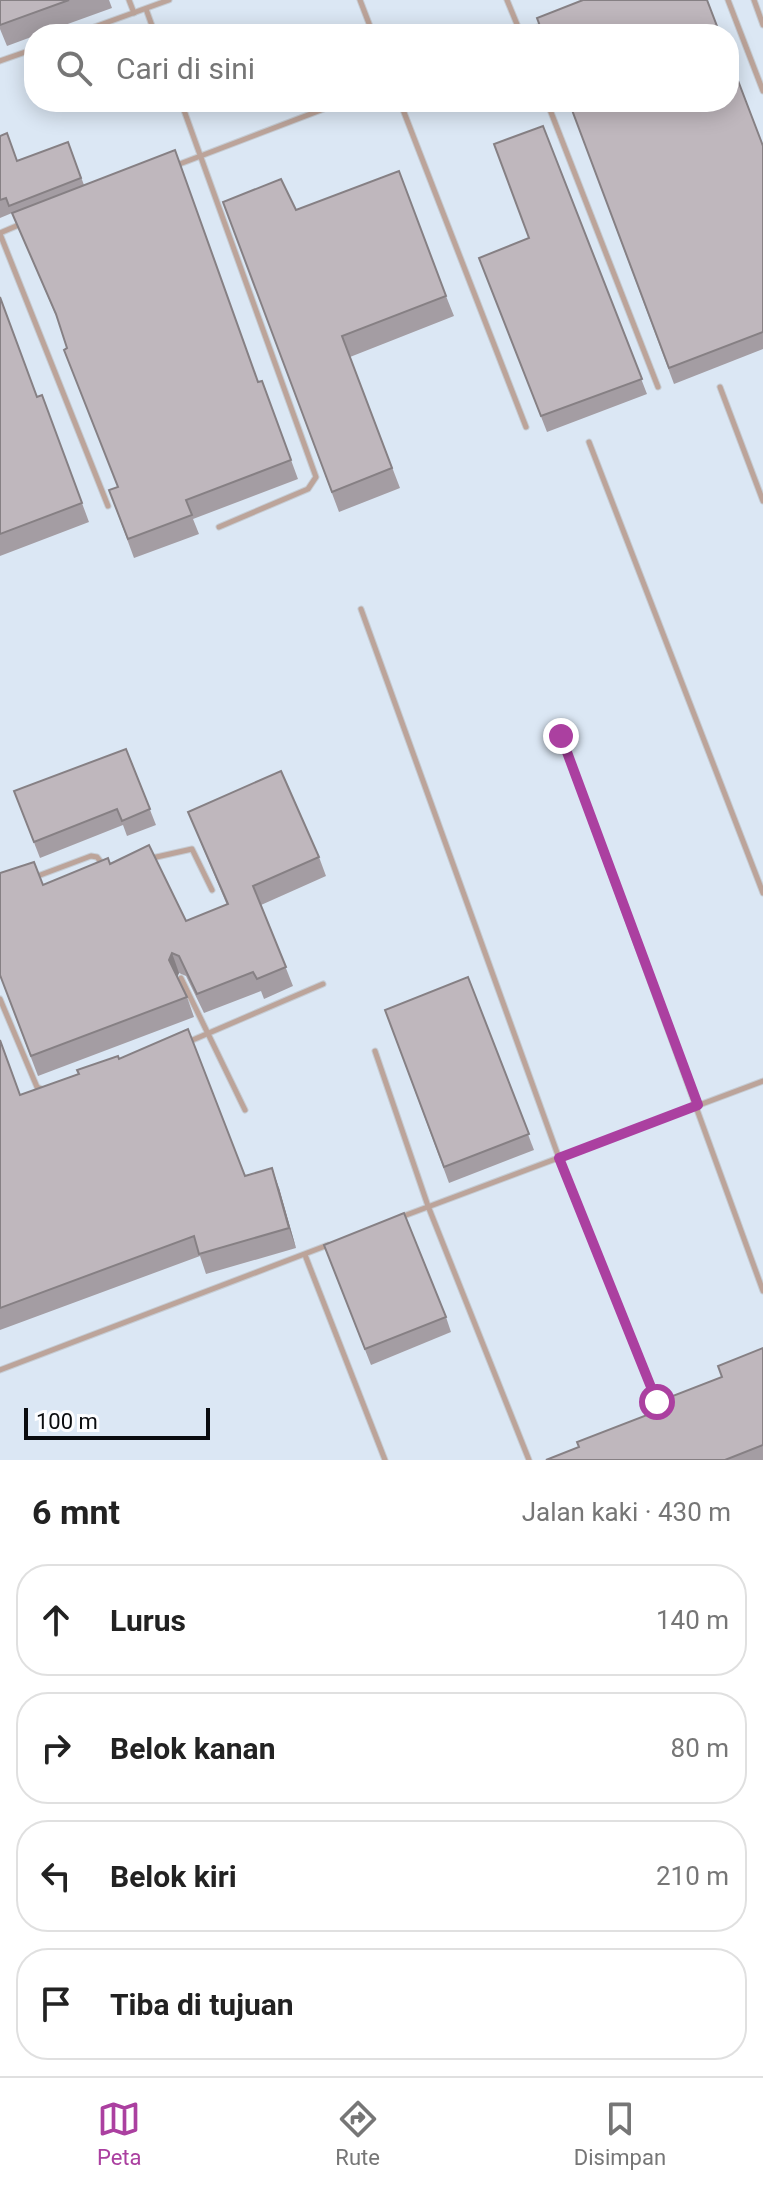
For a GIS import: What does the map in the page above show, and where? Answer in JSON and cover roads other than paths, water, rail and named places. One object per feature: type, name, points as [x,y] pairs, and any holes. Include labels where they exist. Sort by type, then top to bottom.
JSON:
[{"type":"lane","points":[[129,0],[134,13]]},
{"type":"lane","points":[[103,24],[169,0]]},
{"type":"lane","points":[[360,0],[369,24]]},
{"type":"lane","points":[[507,0],[516,24]]},
{"type":"lane","points":[[728,0],[737,24]]},
{"type":"lane","points":[[754,0],[763,25]]},
{"type":"lane","points":[[146,9],[151,24]]},
{"type":"lane","points":[[739,29],[763,91]]},
{"type":"lane","points":[[0,61],[24,53]]},
{"type":"lane","points":[[185,112],[316,477],[308,489],[219,527]]},
{"type":"lane","points":[[173,167],[316,112]]},
{"type":"lane","points":[[404,112],[526,427]]},
{"type":"lane","points":[[551,112],[658,387]]},
{"type":"lane","points":[[29,222],[0,233],[108,506]]},
{"type":"lane","points":[[720,387],[763,501]]},
{"type":"lane","points":[[589,442],[763,893]]},
{"type":"lane","points":[[361,609],[559,1158],[657,1402]]},
{"type":"lane","points":[[561,736],[698,1105],[763,1291]]},
{"type":"lane","points":[[140,861],[192,849],[212,890]]},
{"type":"lane","points":[[26,881],[91,856],[97,857],[109,869]]},
{"type":"lane","points":[[181,978],[245,1110]]},
{"type":"lane","points":[[182,1044],[323,984]]},
{"type":"lane","points":[[0,999],[37,1087],[46,1092]]},
{"type":"lane","points":[[375,1051],[428,1206],[529,1460]]},
{"type":"lane","points":[[387,1222],[763,1081]]},
{"type":"lane","points":[[0,1370],[332,1244]]},
{"type":"lane","points":[[305,1255],[385,1460]]}]
